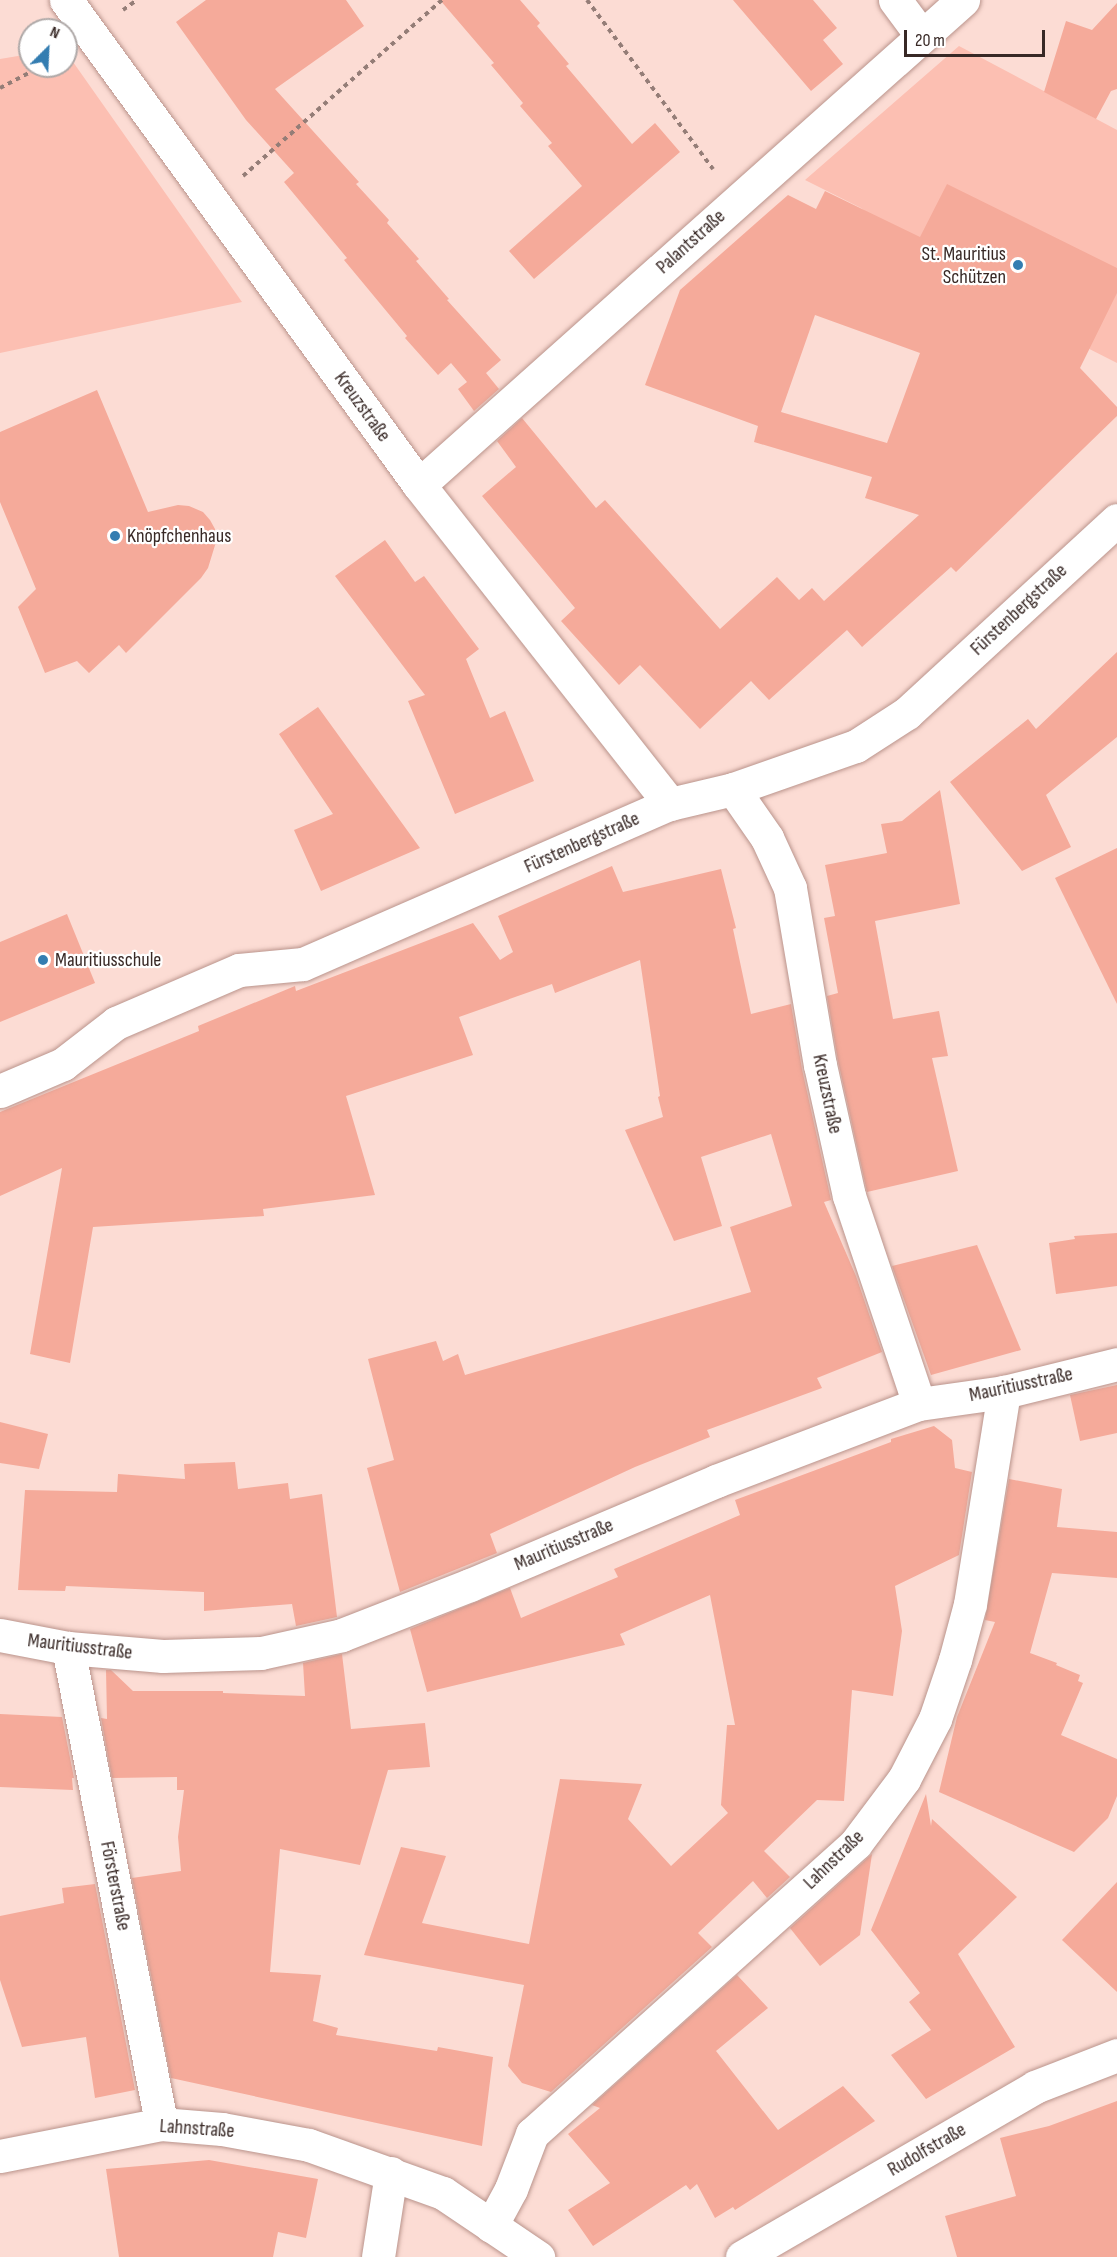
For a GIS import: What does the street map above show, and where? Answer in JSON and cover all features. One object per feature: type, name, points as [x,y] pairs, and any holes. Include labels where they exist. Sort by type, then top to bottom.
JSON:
[{"type":"street","name":"Kreuzstraße","points":[[66,0],[419,485],[670,804]]},
{"type":"street","points":[[895,0],[921,35]]},
{"type":"street","name":"Palantstraße","points":[[419,485],[921,35],[963,0]]},
{"type":"street","name":"Fürstenbergstraße","points":[[0,1091],[63,1064],[116,1023],[239,970],[303,964],[670,804],[734,789],[856,746],[907,713],[1117,520]]},
{"type":"street","name":"Kreuzstraße","points":[[734,789],[767,838],[790,888],[820,1065],[849,1196],[918,1404]]},
{"type":"street","name":"Mauritiusstraße","points":[[0,1635],[68,1648],[163,1656],[261,1653],[342,1635],[470,1585],[716,1482],[918,1404],[1004,1392],[1117,1364]]},
{"type":"street","name":"Lahnstraße","points":[[491,2226],[512,2188],[532,2134],[856,1843],[904,1779],[935,1719],[955,1660],[970,1604],[1004,1392]]},
{"type":"street","name":"Försterstraße","points":[[68,1648],[160,2124]]},
{"type":"street","name":"Rudolfstraße","points":[[742,2257],[1035,2087],[1117,2055]]},
{"type":"street","name":"Lahnstraße","points":[[0,2156],[160,2124],[222,2129],[309,2145],[443,2193],[538,2257]]},
{"type":"street","points":[[378,2257],[391,2173]]},
{"type":"path","points":[[213,202],[442,0]]},
{"type":"path","points":[[587,0],[737,200]]},
{"type":"path","points":[[0,88],[19,78]]},
{"type":"shaded area","points":[[959,46],[1117,130],[1117,363],[965,286],[861,208],[805,180]]},
{"type":"shaded area","points":[[18,56],[18,78],[78,78],[78,69],[242,302],[0,353],[0,59]]},
{"type":"building","points":[[206,0],[346,0],[364,26],[275,89],[359,182],[356,184],[389,220],[387,223],[419,259],[416,261],[449,299],[447,300],[501,360],[486,373],[499,389],[474,411],[458,389],[467,382],[451,363],[438,375],[405,338],[407,336],[344,260],[347,258],[284,182],[294,173],[246,120],[176,22]]},
{"type":"building","points":[[440,0],[520,0],[540,23],[537,26],[569,64],[566,66],[632,144],[655,123],[680,152],[534,279],[509,251],[582,186],[548,146],[552,143],[520,106],[523,103],[491,65],[494,63]]},
{"type":"building","points":[[733,0],[813,0],[837,28],[823,40],[843,64],[811,91]]},
{"type":"building","points":[[1117,3],[1117,89],[1111,91],[1096,119],[1044,92],[1066,21],[1092,30]]},
{"type":"building","points":[[947,184],[1117,268],[1117,293],[1080,368],[1117,407],[1117,416],[956,572],[951,567],[862,647],[847,630],[769,700],[751,681],[700,729],[640,665],[619,685],[561,621],[575,608],[482,496],[516,467],[497,441],[522,418],[596,508],[605,500],[720,629],[777,577],[799,600],[812,588],[824,601],[919,515],[865,498],[872,477],[754,442],[758,426],[645,385],[680,290],[788,195],[816,209],[825,191],[920,237]],"holes":[[[815,315],[920,353],[887,443],[781,412]]]},
{"type":"building","name":"Knöpfchenhaus","points":[[97,390],[148,512],[178,505],[189,506],[203,512],[215,529],[216,542],[208,568],[201,578],[126,653],[119,645],[89,673],[77,661],[45,673],[18,607],[36,589],[0,502],[0,432]]},
{"type":"building","points":[[385,540],[415,582],[424,576],[479,649],[466,659],[490,718],[505,711],[534,781],[455,814],[408,701],[425,695],[335,576]]},
{"type":"building","points":[[1117,652],[1117,737],[1046,795],[1071,847],[1022,871],[950,782],[1028,719],[1036,729]]},
{"type":"building","points":[[318,707],[420,848],[321,891],[294,830],[333,814],[279,734]]},
{"type":"building","points":[[940,790],[960,904],[875,921],[893,1019],[939,1011],[948,1056],[932,1058],[958,1171],[867,1192],[838,1061],[827,996],[838,993],[824,918],[835,916],[825,865],[887,853],[881,824],[902,821]]},
{"type":"building","points":[[1117,848],[1117,1004],[1055,878]]},
{"type":"building","points":[[612,866],[623,892],[721,869],[736,928],[733,929],[751,1014],[791,1004],[802,1069],[831,1200],[824,1202],[856,1276],[882,1352],[817,1378],[822,1388],[707,1430],[710,1437],[635,1467],[490,1534],[497,1553],[400,1592],[367,1468],[394,1460],[368,1359],[436,1341],[443,1361],[458,1354],[465,1375],[751,1292],[730,1227],[792,1206],[771,1134],[701,1157],[722,1226],[674,1241],[625,1130],[663,1117],[658,1097],[660,1096],[640,960],[555,993],[552,984],[459,1017],[473,1055],[346,1096],[375,1195],[263,1209],[264,1216],[93,1227],[70,1363],[30,1354],[62,1168],[0,1196],[0,1112],[199,1031],[198,1026],[295,986],[296,991],[473,923],[500,960],[513,952],[498,916]]},
{"type":"building","name":"Mauritiusschule","points":[[67,914],[95,983],[0,1022],[0,942]]},
{"type":"building","points":[[1117,1233],[1117,1286],[1056,1294],[1049,1243],[1075,1239],[1074,1236]]},
{"type":"building","points":[[977,1245],[1021,1350],[931,1375],[892,1266]]},
{"type":"building","points":[[1117,1385],[1117,1433],[1080,1441],[1070,1395]]},
{"type":"building","points":[[0,1422],[48,1434],[39,1469],[0,1463]]},
{"type":"building","points":[[934,1426],[952,1440],[955,1468],[972,1472],[959,1555],[895,1586],[902,1631],[893,1696],[852,1690],[844,1801],[817,1800],[764,1851],[790,1877],[767,1898],[753,1881],[698,1933],[712,1947],[551,2092],[522,2083],[508,2066],[524,1985],[364,1955],[401,1847],[446,1856],[422,1923],[529,1944],[560,1779],[642,1784],[628,1819],[671,1866],[728,1813],[721,1805],[727,1725],[735,1725],[710,1595],[620,1634],[625,1645],[427,1692],[410,1629],[510,1588],[521,1618],[618,1577],[614,1569],[740,1515],[735,1500],[891,1442],[891,1439]]},
{"type":"building","points":[[235,1462],[238,1489],[288,1483],[290,1499],[322,1494],[337,1617],[296,1626],[292,1604],[204,1611],[204,1592],[66,1586],[65,1591],[18,1590],[25,1490],[117,1492],[118,1474],[185,1479],[184,1464]]},
{"type":"building","points":[[1009,1479],[1062,1489],[1057,1527],[1117,1532],[1117,1578],[1052,1573],[1030,1653],[1080,1675],[1078,1681],[1083,1683],[1061,1735],[1117,1759],[1117,1796],[1108,1818],[1074,1852],[939,1792],[957,1717],[995,1622],[985,1620]]},
{"type":"building","points":[[342,1654],[351,1729],[425,1723],[430,1767],[388,1770],[360,1865],[280,1849],[270,1972],[321,1975],[313,2021],[338,2028],[336,2035],[437,2051],[438,2047],[493,2057],[482,2146],[171,2078],[132,1878],[181,1871],[178,1837],[184,1790],[177,1790],[177,1777],[112,1778],[101,1718],[107,1719],[106,1670],[111,1670],[133,1691],[223,1691],[223,1693],[305,1696],[303,1663]]},
{"type":"building","points":[[0,1714],[62,1717],[74,1778],[72,1778],[73,1790],[0,1787]]},
{"type":"building","points":[[926,1794],[931,1826],[932,1819],[1017,1897],[958,1954],[1015,2047],[926,2099],[891,2055],[931,2030],[909,2002],[920,1993],[871,1930]]},
{"type":"building","points":[[872,1854],[860,1935],[820,1966],[790,1928]]},
{"type":"building","points":[[1117,1882],[1117,1992],[1062,1940]]},
{"type":"building","points":[[95,1884],[135,2090],[95,2098],[86,2037],[22,2047],[0,1980],[0,1916],[64,1903],[62,1888]]},
{"type":"building","points":[[737,1975],[768,2008],[716,2051],[778,2130],[843,2086],[875,2121],[735,2210],[733,2207],[715,2218],[697,2184],[690,2190],[686,2185],[593,2246],[568,2210],[610,2183],[568,2134],[600,2108],[592,2105]]},
{"type":"building","points":[[1117,2101],[1117,2257],[957,2257],[945,2216],[1016,2196],[1000,2138],[1049,2126]]},
{"type":"building","points":[[209,2160],[318,2179],[306,2238],[278,2232],[273,2257],[119,2257],[106,2169]]},
{"type":"place","name":"St. Mauritius Schützen","points":[[1018,265]]},
{"type":"place","name":"Knöpfchenhaus","points":[[115,536]]},
{"type":"place","name":"Mauritiusschule","points":[[43,960]]}]
